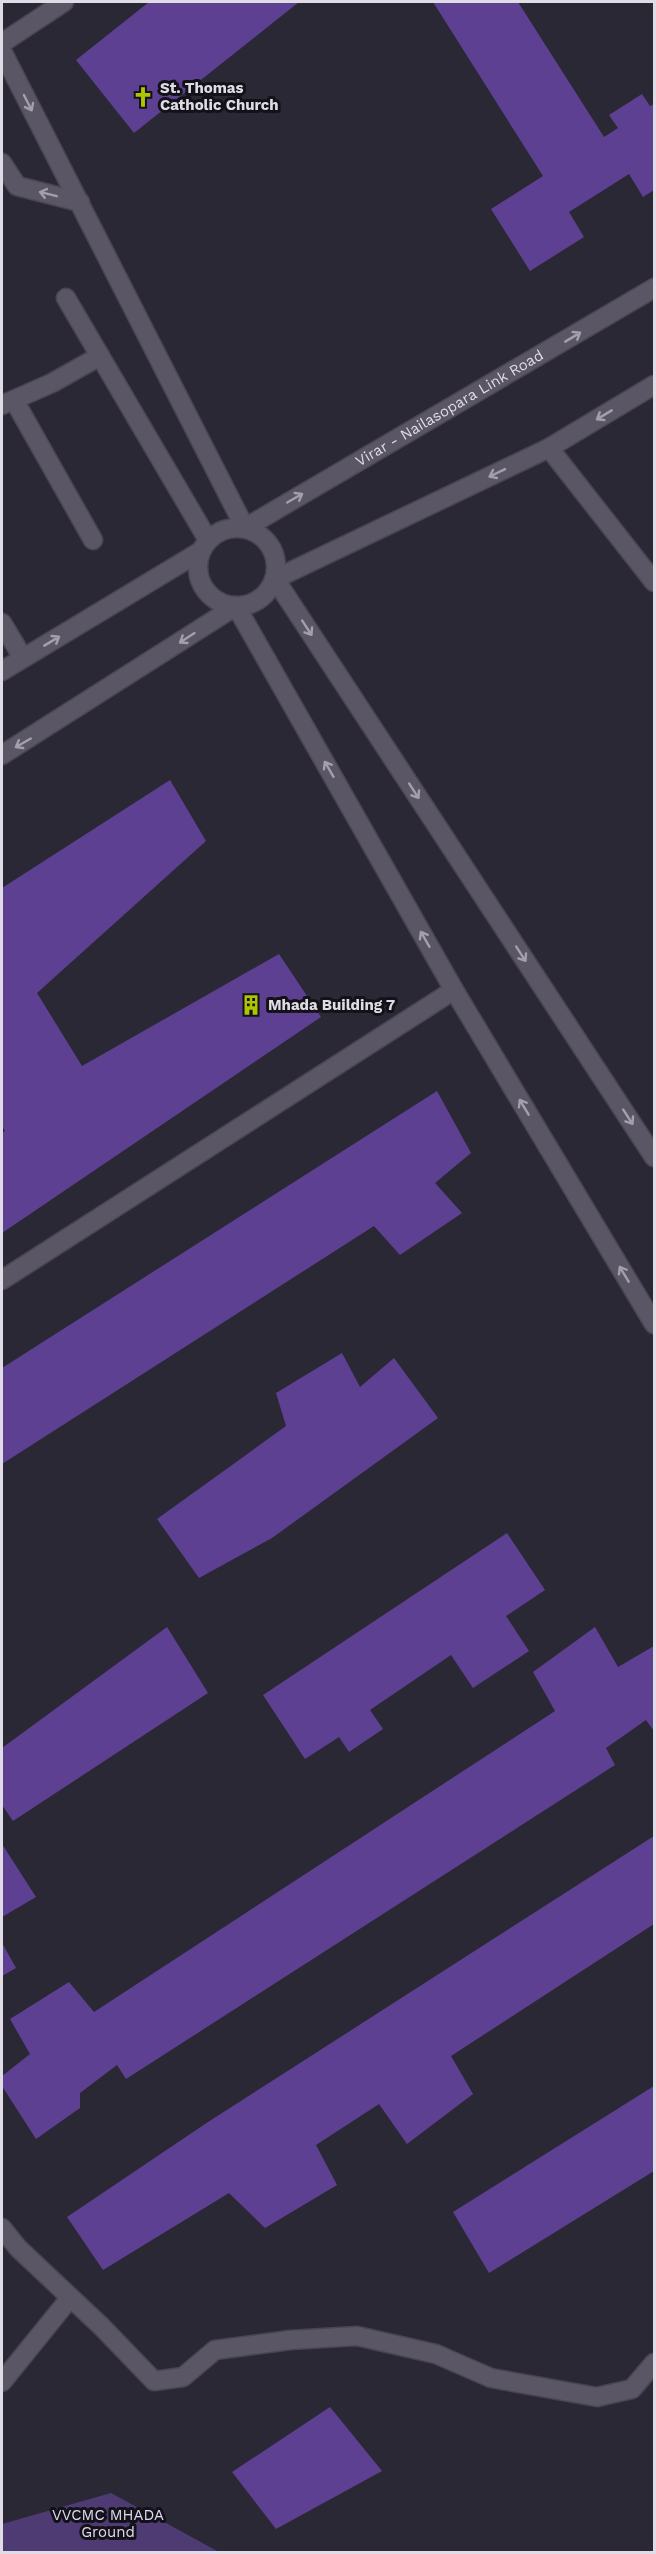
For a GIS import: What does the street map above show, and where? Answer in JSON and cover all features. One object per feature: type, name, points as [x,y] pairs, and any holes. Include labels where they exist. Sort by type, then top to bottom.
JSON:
[{"type":"street","points":[[2,43],[64,2]]},
{"type":"street","points":[[2,51],[245,528]]},
{"type":"street","points":[[2,163],[17,186],[80,201]]},
{"type":"street","name":"Virar - Nailasopara Link Road","points":[[245,528],[654,288]]},
{"type":"street","points":[[2,671],[204,546],[218,532],[231,528],[245,528],[257,532],[267,541],[276,559],[275,579],[269,591],[249,605],[223,604],[204,588],[198,563],[204,546],[66,298]]},
{"type":"street","points":[[93,540],[8,403],[52,383],[100,356]]},
{"type":"street","points":[[275,579],[549,448],[654,385]]},
{"type":"street","points":[[549,448],[654,582]]},
{"type":"street","points":[[275,579],[654,1157]]},
{"type":"street","points":[[2,755],[236,606]]},
{"type":"street","points":[[236,606],[454,990],[654,1324]]},
{"type":"street","points":[[2,622],[23,658]]},
{"type":"street","points":[[2,1280],[454,990]]},
{"type":"street","points":[[5,2237],[102,2327],[154,2380],[183,2377],[215,2350],[290,2340],[357,2336],[436,2354],[491,2378],[597,2397],[632,2389],[654,2363]]},
{"type":"street","points":[[2,2382],[70,2298]]},
{"type":"green space","name":"VVCMC MHADA Ground","points":[[111,2493],[219,2552],[2,2552],[2,2524]]},
{"type":"building","name":"St. Thomas Catholic Church","points":[[149,2],[299,2],[134,133],[76,60]]},
{"type":"building","points":[[433,2],[518,2],[604,137],[618,128],[609,115],[642,94],[650,106],[654,104],[654,190],[643,197],[629,174],[569,212],[584,237],[530,271],[491,209],[543,176]]},
{"type":"building","name":"Mhada Building 7","points":[[170,780],[206,841],[37,993],[82,1066],[279,954],[321,1017],[2,1233],[2,1133],[5,1131],[2,1126],[2,888]]},
{"type":"building","points":[[437,1091],[471,1153],[435,1183],[462,1213],[400,1255],[374,1226],[2,1464],[2,1368]]},
{"type":"building","points":[[342,1353],[360,1387],[394,1358],[438,1418],[272,1538],[199,1578],[157,1519],[286,1426],[276,1393]]},
{"type":"building","points":[[507,1533],[545,1590],[506,1616],[529,1651],[473,1688],[451,1655],[370,1710],[383,1729],[349,1752],[339,1737],[305,1759],[263,1695]]},
{"type":"building","points":[[167,1627],[208,1693],[13,1821],[2,1805],[2,1748]]},
{"type":"building","points":[[595,1627],[618,1667],[654,1646],[654,1731],[646,1720],[606,1748],[615,1765],[126,2079],[117,2065],[80,2093],[80,2108],[36,2139],[2,2086],[2,2076],[30,2054],[10,2019],[69,1982],[94,2012],[555,1711],[533,1672]]},
{"type":"building","points":[[654,1836],[654,1924],[451,2056],[473,2094],[407,2144],[379,2104],[316,2145],[337,2185],[265,2228],[229,2193],[103,2270],[67,2217],[208,2122]]},
{"type":"building","points":[[2,1844],[36,1897],[2,1917]]},
{"type":"building","points":[[2,1943],[16,1968],[2,1976]]},
{"type":"building","points":[[654,2086],[654,2171],[489,2273],[453,2212]]},
{"type":"building","points":[[330,2407],[382,2471],[276,2529],[232,2472]]},
{"type":"place","name":"St. Thomas Catholic Church","points":[[143,97]]},
{"type":"place","name":"Mhada Building 7","points":[[251,1005]]}]
